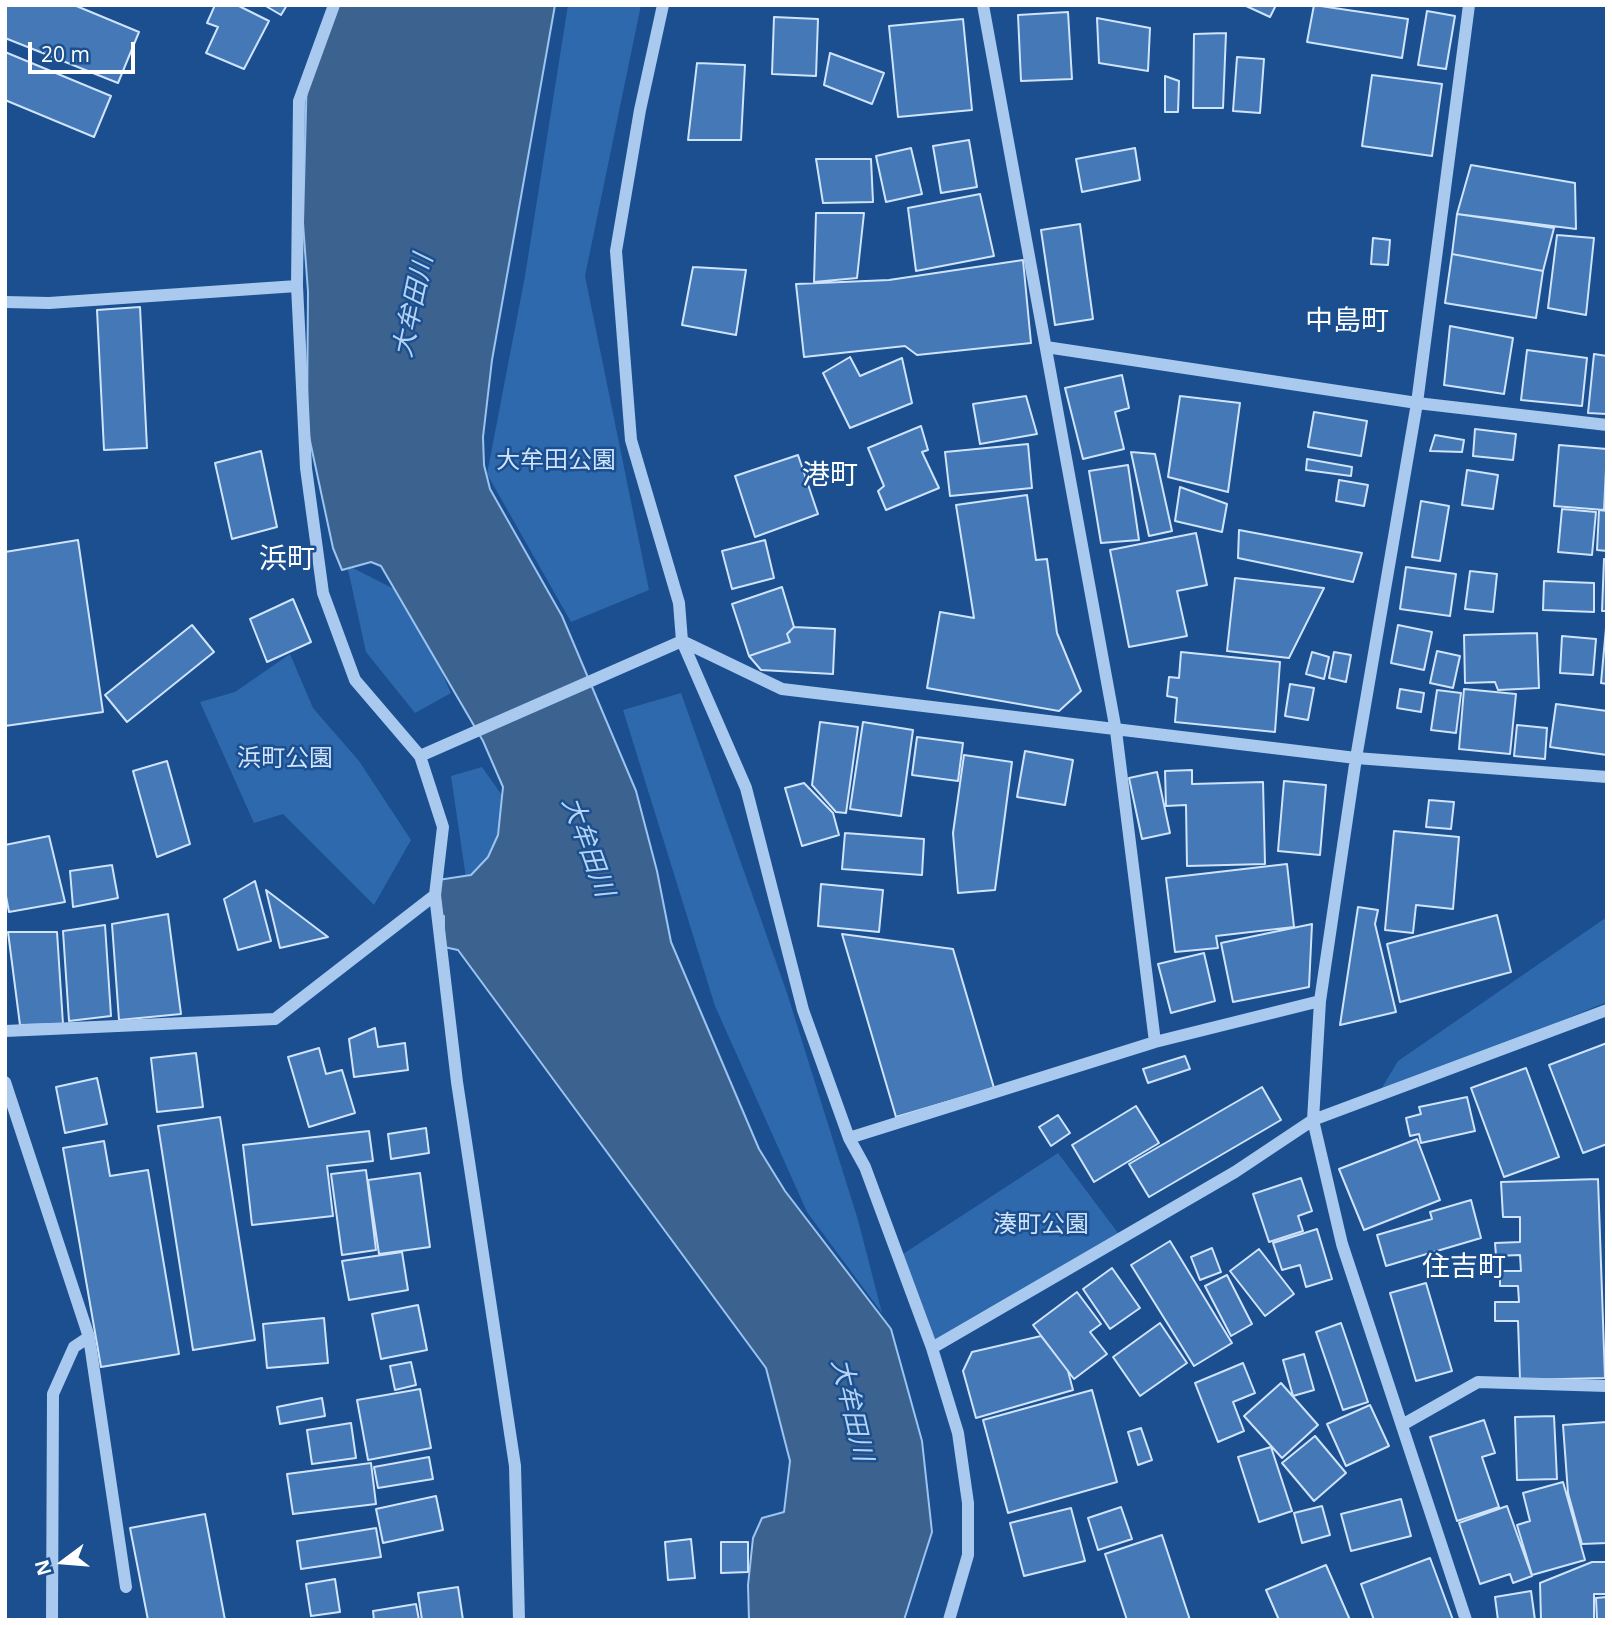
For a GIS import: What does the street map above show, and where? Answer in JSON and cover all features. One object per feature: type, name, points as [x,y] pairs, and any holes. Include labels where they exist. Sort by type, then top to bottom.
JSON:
[{"type":"street","points":[[334,5],[299,101],[297,286],[306,468],[323,593],[355,680],[420,756],[443,827],[435,895],[457,1083],[515,1466],[519,1620]]},
{"type":"street","points":[[663,5],[640,110],[616,251],[631,440],[679,603],[682,641],[746,788],[803,1010],[849,1138],[865,1167],[932,1348],[958,1433],[968,1503],[968,1555],[949,1620]]},
{"type":"street","points":[[983,5],[1116,731],[1155,1042]]},
{"type":"street","points":[[1466,1620],[1342,1244],[1313,1120],[1320,1001],[1356,758],[1417,403],[1469,5]]},
{"type":"street","points":[[5,302],[49,303],[297,286]]},
{"type":"street","points":[[1046,348],[1417,403],[1607,425]]},
{"type":"street","points":[[420,756],[682,641],[782,689],[1356,758],[1607,777]]},
{"type":"street","points":[[5,1031],[275,1019],[435,895]]},
{"type":"street","points":[[849,1138],[1155,1042],[1320,1001]]},
{"type":"street","points":[[932,1348],[1235,1172],[1313,1120],[1607,1010]]},
{"type":"street","points":[[5,1082],[89,1337],[126,1587]]},
{"type":"street","points":[[52,1620],[53,1394],[74,1347],[89,1337]]},
{"type":"street","points":[[1402,1424],[1478,1382],[1607,1385]]},
{"type":"green space","name":"大牟田公園","points":[[568,5],[641,5],[585,276],[649,590],[571,622],[487,474],[525,276]]},
{"type":"green space","points":[[347,565],[406,595],[451,693],[415,713],[366,652]]},
{"type":"green space","name":"浜町公園","points":[[290,654],[313,708],[359,761],[411,840],[374,905],[283,814],[254,823],[200,702],[235,692]]},
{"type":"green space","points":[[681,693],[787,993],[858,1220],[882,1313],[807,1212],[715,1006],[623,710]]},
{"type":"green space","points":[[482,767],[506,801],[500,854],[467,885],[451,776]]},
{"type":"green space","points":[[1607,917],[1607,1002],[1377,1096],[1398,1061]]},
{"type":"green space","name":"湊町公園","points":[[1058,1153],[1121,1237],[932,1348],[903,1254]]},
{"type":"water","name":"大牟田川","points":[[332,5],[555,5],[492,360],[483,437],[484,465],[490,489],[562,616],[636,791],[657,871],[671,942],[759,1149],[785,1191],[891,1329],[922,1441],[932,1532],[904,1620],[749,1620],[748,1585],[753,1538],[762,1518],[784,1512],[790,1461],[766,1368],[458,950],[444,947],[444,916],[435,911],[438,880],[471,875],[488,857],[498,835],[503,787],[483,741],[381,566],[371,562],[342,570],[333,548],[307,427],[308,292],[303,223],[307,71]]},
{"type":"building","points":[[5,5],[74,5],[139,32],[118,83],[5,38]]},
{"type":"building","points":[[215,5],[237,5],[269,21],[244,69],[206,53],[218,27],[207,23]]},
{"type":"building","points":[[264,5],[287,5],[281,15]]},
{"type":"building","points":[[1244,5],[1276,5],[1270,17]]},
{"type":"building","points":[[1314,5],[1408,19],[1402,58],[1307,42]]},
{"type":"building","points":[[1427,11],[1455,16],[1446,69],[1418,65]]},
{"type":"building","points":[[1068,12],[1072,79],[1021,81],[1018,15]]},
{"type":"building","points":[[774,17],[818,19],[816,76],[772,74]]},
{"type":"building","points":[[1097,18],[1150,28],[1148,71],[1099,63]]},
{"type":"building","points":[[963,19],[972,110],[898,117],[889,26]]},
{"type":"building","points":[[1226,33],[1223,108],[1193,108],[1194,34]]},
{"type":"building","points":[[5,52],[111,96],[94,137],[5,100]]},
{"type":"building","points":[[830,53],[884,73],[872,104],[824,85]]},
{"type":"building","points":[[1237,57],[1264,59],[1260,113],[1233,111]]},
{"type":"building","points":[[697,63],[745,65],[741,140],[688,140]]},
{"type":"building","points":[[1372,75],[1442,84],[1432,156],[1362,146]]},
{"type":"building","points":[[1165,76],[1179,81],[1178,112],[1165,112]]},
{"type":"building","points":[[969,140],[977,187],[941,193],[933,146]]},
{"type":"building","points":[[911,148],[922,194],[886,202],[876,156]]},
{"type":"building","points":[[1135,148],[1140,180],[1082,192],[1076,159]]},
{"type":"building","points":[[816,159],[871,159],[873,202],[823,203]]},
{"type":"building","points":[[1471,165],[1575,183],[1576,229],[1457,214]]},
{"type":"building","points":[[980,194],[994,256],[916,271],[908,208]]},
{"type":"building","points":[[816,213],[864,213],[857,278],[814,282]]},
{"type":"building","points":[[1457,214],[1554,228],[1543,271],[1452,254]]},
{"type":"building","points":[[1080,224],[1093,319],[1055,325],[1041,230]]},
{"type":"building","points":[[1557,235],[1594,238],[1586,315],[1548,308]]},
{"type":"building","points":[[1373,238],[1390,240],[1388,265],[1371,264]]},
{"type":"building","points":[[1452,254],[1543,271],[1536,318],[1445,303]]},
{"type":"building","points":[[1023,260],[1031,343],[917,355],[905,346],[804,357],[796,284],[889,280]]},
{"type":"building","points":[[693,267],[746,270],[736,335],[682,325]]},
{"type":"building","points":[[140,307],[147,448],[104,450],[97,310]]},
{"type":"building","points":[[1450,326],[1513,338],[1504,394],[1444,385]]},
{"type":"building","points":[[1527,350],[1587,358],[1582,406],[1521,400]]},
{"type":"building","points":[[1594,354],[1607,356],[1607,414],[1588,413]]},
{"type":"building","points":[[850,357],[860,376],[902,358],[912,403],[850,428],[823,373]]},
{"type":"building","points":[[1122,375],[1129,408],[1115,412],[1124,449],[1083,459],[1065,388]]},
{"type":"building","points":[[1026,396],[1037,434],[980,444],[973,404]]},
{"type":"building","points":[[1180,396],[1240,403],[1228,492],[1168,477]]},
{"type":"building","points":[[1314,412],[1367,421],[1361,456],[1308,447]]},
{"type":"building","points":[[921,426],[928,450],[922,452],[939,488],[886,510],[878,491],[884,486],[868,448]]},
{"type":"building","points":[[1475,429],[1516,434],[1513,460],[1473,456]]},
{"type":"building","points":[[1435,435],[1464,440],[1462,452],[1430,451]]},
{"type":"building","points":[[1028,444],[1032,488],[950,496],[945,452]]},
{"type":"building","points":[[1559,445],[1607,449],[1604,510],[1554,506]]},
{"type":"building","points":[[261,451],[277,527],[232,539],[215,463]]},
{"type":"building","points":[[1131,452],[1155,454],[1172,531],[1149,536]]},
{"type":"building","points":[[798,455],[818,514],[755,537],[735,476]]},
{"type":"building","points":[[1307,459],[1352,467],[1351,476],[1306,470]]},
{"type":"building","points":[[1128,465],[1139,540],[1101,543],[1089,471]]},
{"type":"building","points":[[1467,470],[1498,475],[1493,509],[1462,505]]},
{"type":"building","points":[[1339,480],[1368,485],[1364,506],[1336,501]]},
{"type":"building","points":[[1180,487],[1227,504],[1222,532],[1175,521]]},
{"type":"building","points":[[1027,495],[1036,560],[1047,559],[1057,633],[1081,691],[1059,711],[927,688],[940,612],[974,618],[956,505]]},
{"type":"building","points":[[1421,501],[1449,506],[1440,561],[1412,557]]},
{"type":"building","points":[[1562,509],[1596,512],[1592,555],[1558,552]]},
{"type":"building","points":[[1599,510],[1607,511],[1607,551],[1597,550]]},
{"type":"building","points":[[1239,530],[1362,553],[1353,582],[1238,558]]},
{"type":"building","points":[[1196,533],[1207,585],[1177,591],[1187,636],[1129,647],[1110,550]]},
{"type":"building","points":[[78,540],[103,712],[5,726],[5,552]]},
{"type":"building","points":[[765,540],[774,578],[732,589],[722,551]]},
{"type":"building","points":[[1604,559],[1607,559],[1607,611],[1602,611]]},
{"type":"building","points":[[1406,567],[1456,574],[1450,616],[1400,609]]},
{"type":"building","points":[[1470,571],[1497,574],[1493,612],[1465,609]]},
{"type":"building","points":[[1235,578],[1324,588],[1289,658],[1227,651]]},
{"type":"building","points":[[1544,581],[1594,583],[1594,612],[1543,610]]},
{"type":"building","points":[[782,587],[794,627],[787,634],[790,642],[749,656],[732,604]]},
{"type":"building","points":[[293,599],[311,642],[267,662],[250,619]]},
{"type":"building","points":[[192,625],[214,652],[127,722],[105,695]]},
{"type":"building","points":[[1398,625],[1432,632],[1424,670],[1391,663]]},
{"type":"building","points":[[794,627],[835,629],[833,674],[761,670],[749,656],[790,642],[787,634]]},
{"type":"building","points":[[1607,628],[1607,684],[1601,683]]},
{"type":"building","points":[[1537,633],[1539,688],[1498,690],[1495,682],[1465,683],[1464,635]]},
{"type":"building","points":[[1562,636],[1596,639],[1593,675],[1560,673]]},
{"type":"building","points":[[1437,651],[1460,656],[1453,688],[1430,683]]},
{"type":"building","points":[[1181,652],[1280,662],[1275,732],[1175,722],[1177,698],[1167,696],[1169,677],[1179,678]]},
{"type":"building","points":[[1312,652],[1329,657],[1324,679],[1306,674]]},
{"type":"building","points":[[1334,652],[1351,655],[1346,682],[1329,678]]},
{"type":"building","points":[[1290,684],[1314,688],[1308,720],[1285,716]]},
{"type":"building","points":[[1400,689],[1424,693],[1421,712],[1397,708]]},
{"type":"building","points":[[1464,689],[1516,694],[1510,754],[1459,749]]},
{"type":"building","points":[[1437,690],[1461,693],[1456,733],[1431,730]]},
{"type":"building","points":[[1556,704],[1607,711],[1607,755],[1550,747]]},
{"type":"building","points":[[820,722],[858,727],[846,813],[836,812],[812,785]]},
{"type":"building","points":[[863,722],[913,730],[901,816],[850,809]]},
{"type":"building","points":[[1517,725],[1547,728],[1545,759],[1514,756]]},
{"type":"building","points":[[917,737],[963,743],[958,781],[912,775]]},
{"type":"building","points":[[1025,751],[1073,760],[1065,805],[1017,797]]},
{"type":"building","points":[[964,755],[1012,762],[995,890],[958,893],[953,833]]},
{"type":"building","points":[[167,761],[190,844],[157,857],[133,771]]},
{"type":"building","points":[[1192,770],[1192,784],[1263,782],[1265,864],[1187,866],[1186,805],[1166,806],[1165,771]]},
{"type":"building","points":[[1157,772],[1170,833],[1142,839],[1129,778]]},
{"type":"building","points":[[1284,781],[1326,785],[1320,855],[1278,851]]},
{"type":"building","points":[[804,783],[833,813],[839,835],[802,846],[785,788]]},
{"type":"building","points":[[1429,800],[1454,802],[1451,829],[1426,827]]},
{"type":"building","points":[[1394,831],[1459,837],[1453,909],[1416,905],[1413,933],[1385,930]]},
{"type":"building","points":[[845,833],[924,839],[922,875],[842,869]]},
{"type":"building","points":[[49,836],[65,902],[9,912],[5,891],[5,845]]},
{"type":"building","points":[[1287,864],[1294,927],[1216,936],[1218,948],[1175,952],[1166,878]]},
{"type":"building","points":[[112,865],[118,898],[73,907],[70,871]]},
{"type":"building","points":[[255,881],[271,941],[238,950],[224,899]]},
{"type":"building","points":[[821,884],[883,890],[879,932],[818,926]]},
{"type":"building","points":[[266,890],[328,937],[280,948]]},
{"type":"building","points":[[1358,907],[1378,910],[1375,924],[1396,1012],[1340,1025]]},
{"type":"building","points":[[168,914],[181,1014],[119,1020],[112,924]]},
{"type":"building","points":[[1497,915],[1511,972],[1400,1002],[1387,944]]},
{"type":"building","points":[[1312,924],[1309,987],[1233,1002],[1221,943]]},
{"type":"building","points":[[105,925],[111,1016],[69,1021],[63,931]]},
{"type":"building","points":[[8,932],[57,932],[63,1024],[20,1025]]},
{"type":"building","points":[[842,934],[953,949],[994,1088],[896,1117]]},
{"type":"building","points":[[1204,953],[1215,1001],[1171,1013],[1158,964]]},
{"type":"building","points":[[375,1028],[378,1047],[405,1043],[408,1070],[354,1077],[349,1039]]},
{"type":"building","points":[[1607,1043],[1607,1144],[1583,1153],[1549,1065]]},
{"type":"building","points":[[319,1048],[326,1074],[342,1070],[355,1113],[309,1127],[288,1057]]},
{"type":"building","points":[[196,1053],[203,1107],[157,1112],[151,1058]]},
{"type":"building","points":[[1185,1056],[1190,1069],[1148,1083],[1143,1069]]},
{"type":"building","points":[[1526,1068],[1559,1157],[1504,1177],[1471,1088]]},
{"type":"building","points":[[97,1078],[107,1124],[65,1133],[56,1087]]},
{"type":"building","points":[[1262,1087],[1281,1120],[1149,1197],[1129,1164]]},
{"type":"building","points":[[1467,1097],[1475,1131],[1421,1143],[1419,1134],[1410,1136],[1406,1118],[1421,1114],[1419,1107]]},
{"type":"building","points":[[1136,1106],[1159,1143],[1094,1182],[1072,1145]]},
{"type":"building","points":[[1058,1115],[1070,1133],[1051,1146],[1039,1127]]},
{"type":"building","points":[[220,1117],[255,1340],[193,1350],[158,1126]]},
{"type":"building","points":[[426,1128],[429,1153],[391,1159],[388,1134]]},
{"type":"building","points":[[369,1131],[373,1161],[327,1166],[333,1216],[252,1225],[243,1145]]},
{"type":"building","points":[[1417,1139],[1440,1200],[1364,1230],[1339,1169]]},
{"type":"building","points":[[104,1141],[110,1176],[148,1170],[179,1354],[101,1367],[63,1148]]},
{"type":"building","points":[[366,1170],[376,1250],[342,1255],[331,1174]]},
{"type":"building","points":[[420,1173],[430,1247],[379,1254],[368,1180]]},
{"type":"building","points":[[1301,1178],[1312,1211],[1298,1216],[1303,1231],[1269,1242],[1253,1194]]},
{"type":"building","points":[[1598,1179],[1605,1378],[1520,1380],[1518,1321],[1495,1321],[1495,1302],[1519,1302],[1518,1286],[1500,1286],[1500,1271],[1521,1271],[1520,1255],[1496,1256],[1495,1243],[1520,1242],[1520,1217],[1503,1217],[1501,1182]]},
{"type":"building","points":[[1471,1200],[1481,1238],[1386,1266],[1377,1235],[1432,1219],[1430,1212]]},
{"type":"building","points":[[1317,1229],[1332,1279],[1306,1287],[1300,1265],[1282,1270],[1273,1243]]},
{"type":"building","points":[[1170,1241],[1232,1343],[1194,1366],[1131,1265]]},
{"type":"building","points":[[1212,1248],[1221,1272],[1200,1280],[1191,1257]]},
{"type":"building","points":[[1259,1249],[1294,1294],[1265,1316],[1230,1271]]},
{"type":"building","points":[[402,1252],[408,1290],[349,1300],[342,1261]]},
{"type":"building","points":[[1112,1268],[1140,1308],[1110,1329],[1083,1289]]},
{"type":"building","points":[[1227,1275],[1252,1324],[1231,1336],[1205,1286]]},
{"type":"building","points":[[1426,1283],[1452,1371],[1416,1381],[1390,1293]]},
{"type":"building","points":[[1077,1292],[1101,1324],[1090,1332],[1107,1354],[1074,1379],[1033,1325]]},
{"type":"building","points":[[418,1305],[427,1350],[381,1359],[372,1314]]},
{"type":"building","points":[[324,1318],[328,1363],[267,1368],[263,1324]]},
{"type":"building","points":[[1160,1323],[1187,1363],[1140,1396],[1113,1357]]},
{"type":"building","points":[[1341,1323],[1368,1402],[1343,1410],[1316,1332]]},
{"type":"building","points":[[1041,1336],[1068,1371],[1073,1390],[976,1418],[963,1371],[972,1352]]},
{"type":"building","points":[[1304,1354],[1314,1390],[1293,1396],[1283,1360]]},
{"type":"building","points":[[411,1362],[416,1385],[395,1390],[390,1366]]},
{"type":"building","points":[[1243,1363],[1255,1393],[1233,1402],[1244,1431],[1218,1442],[1195,1383]]},
{"type":"building","points":[[1281,1383],[1318,1425],[1282,1458],[1244,1416]]},
{"type":"building","points":[[420,1389],[431,1448],[368,1460],[357,1400]]},
{"type":"building","points":[[1092,1390],[1117,1482],[1008,1513],[983,1420]]},
{"type":"building","points":[[322,1398],[325,1416],[280,1424],[277,1407]]},
{"type":"building","points":[[1370,1405],[1389,1446],[1346,1466],[1327,1424]]},
{"type":"building","points":[[1554,1416],[1557,1479],[1517,1480],[1515,1417]]},
{"type":"building","points":[[1484,1420],[1495,1453],[1482,1457],[1499,1507],[1457,1521],[1430,1437]]},
{"type":"building","points":[[1607,1422],[1607,1543],[1582,1544],[1568,1493],[1563,1425]]},
{"type":"building","points":[[351,1423],[356,1458],[312,1464],[307,1430]]},
{"type":"building","points":[[1141,1428],[1152,1460],[1138,1465],[1128,1432]]},
{"type":"building","points":[[1315,1436],[1346,1473],[1314,1501],[1282,1463]]},
{"type":"building","points":[[1271,1447],[1292,1511],[1259,1522],[1238,1457]]},
{"type":"building","points":[[429,1457],[433,1479],[378,1488],[374,1467]]},
{"type":"building","points":[[371,1463],[376,1504],[293,1514],[287,1474]]},
{"type":"building","points":[[1563,1482],[1585,1560],[1532,1575],[1517,1525],[1530,1521],[1523,1493]]},
{"type":"building","points":[[436,1496],[443,1530],[383,1543],[376,1509]]},
{"type":"building","points":[[1401,1499],[1411,1536],[1351,1551],[1341,1514]]},
{"type":"building","points":[[1322,1506],[1330,1535],[1302,1543],[1294,1513]]},
{"type":"building","points":[[1507,1506],[1532,1576],[1513,1583],[1510,1574],[1480,1584],[1459,1523]]},
{"type":"building","points":[[1121,1507],[1132,1539],[1098,1550],[1088,1518]]},
{"type":"building","points":[[1071,1508],[1085,1561],[1024,1576],[1010,1523]]},
{"type":"building","points":[[205,1514],[225,1620],[148,1620],[130,1528]]},
{"type":"building","points":[[376,1528],[381,1557],[301,1569],[297,1541]]},
{"type":"building","points":[[1162,1535],[1190,1620],[1127,1620],[1105,1554]]},
{"type":"building","points":[[691,1539],[695,1578],[668,1580],[665,1542]]},
{"type":"building","points":[[721,1542],[748,1542],[748,1572],[721,1573]]},
{"type":"building","points":[[1430,1558],[1453,1620],[1374,1620],[1361,1584]]},
{"type":"building","points":[[1592,1562],[1607,1562],[1607,1594],[1594,1594],[1594,1620],[1541,1620],[1540,1583]]},
{"type":"building","points":[[1326,1565],[1350,1620],[1279,1620],[1266,1590]]},
{"type":"building","points":[[335,1579],[340,1612],[311,1616],[306,1584]]},
{"type":"building","points":[[458,1587],[463,1620],[422,1620],[418,1593]]},
{"type":"building","points":[[1531,1591],[1535,1620],[1498,1620],[1495,1597]]},
{"type":"building","points":[[1607,1597],[1607,1620],[1597,1620],[1596,1598]]},
{"type":"building","points":[[416,1604],[419,1620],[374,1620],[373,1611]]},
{"type":"district","name":"中島町","points":[[1347,322]]},
{"type":"district","name":"港町","points":[[830,476]]},
{"type":"district","name":"浜町","points":[[287,560]]},
{"type":"district","name":"住吉町","points":[[1464,1268]]}]
